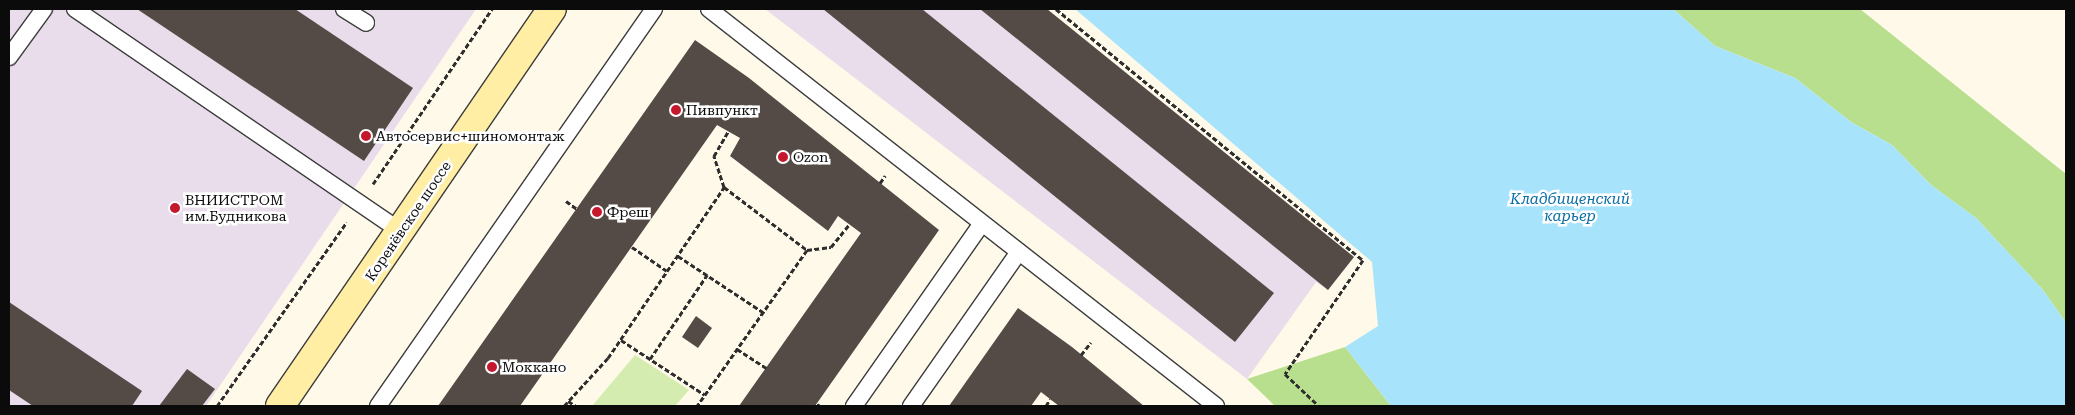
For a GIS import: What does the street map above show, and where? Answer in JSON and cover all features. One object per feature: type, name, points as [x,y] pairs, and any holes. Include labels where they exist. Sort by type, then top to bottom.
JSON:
[{"type":"main road","name":"Коренёвское шоссе","points":[[280,406],[552,9]]},
{"type":"lane","points":[[9,57],[44,9]]},
{"type":"lane","points":[[75,9],[401,231]]},
{"type":"lane","points":[[344,9],[366,23]]},
{"type":"lane","points":[[378,406],[654,9]]},
{"type":"lane","points":[[709,9],[1216,406]]},
{"type":"lane","points":[[854,406],[982,222]]},
{"type":"lane","points":[[911,406],[1019,252]]},
{"type":"path","points":[[1056,9],[1363,260],[1285,374],[1319,406]]},
{"type":"path","points":[[728,132],[714,156],[724,187],[807,250],[831,247],[849,224]]},
{"type":"path","points":[[880,183],[885,176]]},
{"type":"path","points":[[564,406],[621,340],[724,187]]},
{"type":"path","points":[[566,201],[577,209]]},
{"type":"path","points":[[632,247],[667,271]]},
{"type":"path","points":[[697,406],[807,250]]},
{"type":"path","points":[[678,256],[764,312]]},
{"type":"path","points":[[650,359],[707,275]]},
{"type":"path","points":[[621,340],[705,395]]},
{"type":"path","points":[[1081,355],[1091,342]]},
{"type":"path","points":[[737,349],[766,368]]},
{"type":"path","points":[[1046,406],[1050,399]]},
{"type":"path","points":[[568,401],[576,406]]},
{"type":"shaded area","name":"ВНИИСТРОМ им.Будникова","points":[[9,9],[476,9],[206,406],[9,406]]},
{"type":"shaded area","points":[[765,9],[1047,9],[1354,257],[1328,290],[1316,282],[1247,379]]},
{"type":"green space","points":[[1673,9],[1860,9],[2066,174],[2066,323],[2043,290],[1976,218],[1931,185],[1892,145],[1851,122],[1795,78],[1715,46]]},
{"type":"green space","points":[[1345,347],[1391,406],[1275,406],[1247,379]]},
{"type":"green space","points":[[635,355],[689,390],[675,406],[592,406]]},
{"type":"water","name":"Кладбищенский карьер","points":[[1075,9],[1673,9],[1715,46],[1795,78],[1851,122],[1892,145],[1931,185],[1976,218],[2043,290],[2066,323],[2066,406],[1391,406],[1345,347],[1378,326],[1372,262]]},
{"type":"building","points":[[137,9],[295,9],[413,88],[364,161]]},
{"type":"building","points":[[823,9],[922,9],[1274,293],[1235,342]]},
{"type":"building","points":[[980,9],[1047,9],[1354,257],[1328,290]]},
{"type":"building","points":[[695,40],[749,78],[939,230],[815,406],[739,406],[861,233],[838,216],[828,231],[730,156],[740,138],[717,125],[520,406],[438,406]]},
{"type":"building","points":[[9,302],[142,391],[132,406],[33,406],[9,390]]},
{"type":"building","points":[[1018,308],[1072,347],[1144,406],[1059,406],[1041,392],[1031,406],[949,406]]},
{"type":"building","points":[[696,316],[712,328],[698,348],[682,337]]},
{"type":"building","points":[[187,369],[215,389],[202,406],[159,406]]},
{"type":"place","name":"Пивпункт","points":[[676,110]]},
{"type":"place","name":"Автосервис+шиномонтаж","points":[[366,136]]},
{"type":"place","name":"Ozon","points":[[783,157]]},
{"type":"place","name":"ВНИИСТРОМ им.Будникова","points":[[175,208]]},
{"type":"place","name":"Фреш","points":[[597,212]]},
{"type":"place","name":"Моккано","points":[[492,367]]}]
